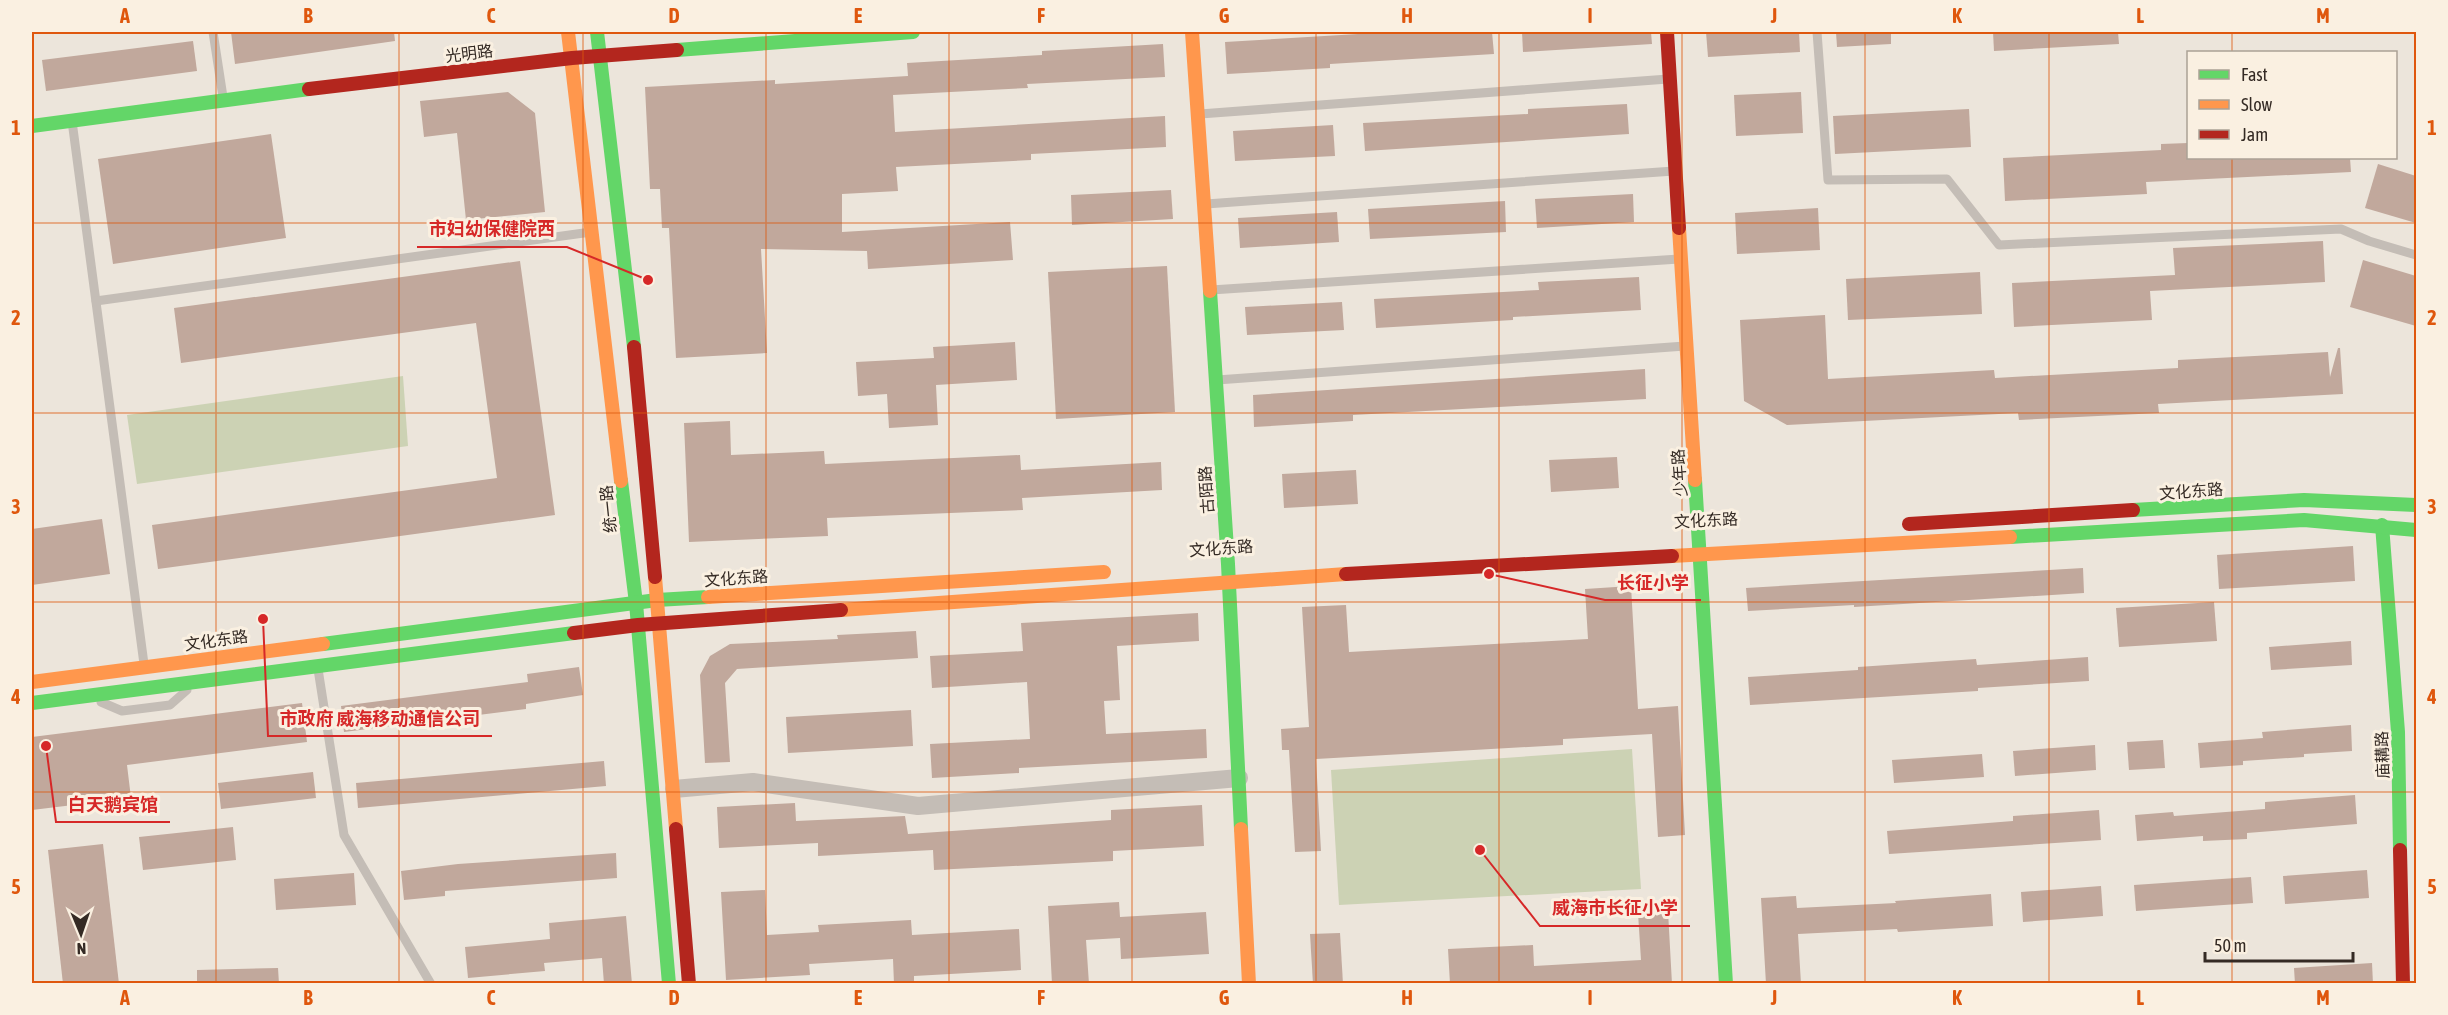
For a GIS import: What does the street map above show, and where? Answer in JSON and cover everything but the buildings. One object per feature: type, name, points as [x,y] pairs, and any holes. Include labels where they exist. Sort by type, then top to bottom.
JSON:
[{"type":"main road","name":"统一路","points":[[568,32],[639,625],[669,984]]},
{"type":"main road","points":[[597,32],[641,408],[689,984]]},
{"type":"main road","name":"光明路","points":[[32,126],[224,99],[572,57],[913,32]]},
{"type":"main road","name":"古陌路","points":[[1192,32],[1228,564],[1249,984]]},
{"type":"main road","name":"少年路","points":[[1667,32],[1726,984]]},
{"type":"main road","name":"文化东路","points":[[1901,525],[2304,500],[2416,505]]},
{"type":"main road","points":[[32,703],[639,625],[1229,581],[2304,520],[2382,525],[2416,530]]},
{"type":"main road","name":"庙耩路","points":[[2382,525],[2398,732],[2403,984]]},
{"type":"main road","name":"文化东路","points":[[1212,565],[1246,563]]},
{"type":"main road","name":"文化东路","points":[[32,682],[657,600],[1118,571]]},
{"type":"street","points":[[674,789],[753,782],[918,806],[1239,778]]},
{"type":"lane","points":[[213,32],[224,99]]},
{"type":"lane","points":[[1817,32],[1828,180],[1947,179],[1999,245],[2341,229],[2369,241],[2416,255]]},
{"type":"lane","points":[[1197,114],[1670,79]]},
{"type":"lane","points":[[72,121],[144,666]]},
{"type":"lane","points":[[1204,204],[1676,171]]},
{"type":"lane","points":[[96,301],[593,232]]},
{"type":"lane","points":[[1209,290],[1682,259]]},
{"type":"lane","points":[[1215,380],[1687,346]]},
{"type":"lane","points":[[314,644],[344,835],[431,984]]},
{"type":"lane","points":[[59,678],[122,711],[170,705],[218,656]]},
{"type":"green space","points":[[403,376],[408,446],[137,484],[127,415]]},
{"type":"green space","points":[[1632,749],[1641,889],[1339,905],[1331,770]]},
{"type":"traffic: fast","points":[[597,32],[634,347]]},
{"type":"traffic: fast","points":[[677,50],[913,32]]},
{"type":"traffic: fast","points":[[32,126],[309,89]]},
{"type":"traffic: fast","points":[[1210,291],[1228,564],[1241,829]]},
{"type":"traffic: fast","points":[[1695,480],[1726,984]]},
{"type":"traffic: fast","points":[[621,481],[636,603],[669,984]]},
{"type":"traffic: fast","points":[[2133,510],[2304,500],[2416,505]]},
{"type":"traffic: fast","points":[[2010,537],[2304,520],[2416,530]]},
{"type":"traffic: fast","points":[[2382,525],[2398,732],[2400,850]]},
{"type":"traffic: fast","points":[[323,644],[657,600],[708,597]]},
{"type":"traffic: fast","points":[[32,703],[574,633]]},
{"type":"traffic: slow","points":[[568,32],[621,481]]},
{"type":"traffic: slow","points":[[1192,32],[1210,291]]},
{"type":"traffic: slow","points":[[1679,228],[1695,480]]},
{"type":"traffic: slow","points":[[1672,556],[2010,537]]},
{"type":"traffic: slow","points":[[708,597],[1104,572]]},
{"type":"traffic: slow","points":[[841,610],[1346,574]]},
{"type":"traffic: slow","points":[[655,577],[676,829]]},
{"type":"traffic: slow","points":[[32,682],[323,644]]},
{"type":"traffic: slow","points":[[1241,829],[1249,984]]},
{"type":"traffic: jam","points":[[1667,32],[1679,228]]},
{"type":"traffic: jam","points":[[309,89],[572,58],[677,50]]},
{"type":"traffic: jam","points":[[634,347],[655,577]]},
{"type":"traffic: jam","points":[[1909,524],[2133,510]]},
{"type":"traffic: jam","points":[[1346,574],[1672,556]]},
{"type":"traffic: jam","points":[[574,633],[638,625],[841,610]]},
{"type":"traffic: jam","points":[[676,829],[689,984]]},
{"type":"traffic: jam","points":[[2400,850],[2403,984]]},
{"type":"place","name":"市妇幼保健院西","points":[[648,280]]},
{"type":"place","name":"长征小学","points":[[1489,574]]},
{"type":"place","name":"市政府 威海移动通信公司","points":[[263,619]]},
{"type":"place","name":"白天鹅宾馆","points":[[46,746]]},
{"type":"place","name":"威海市长征小学","points":[[1480,850]]}]
